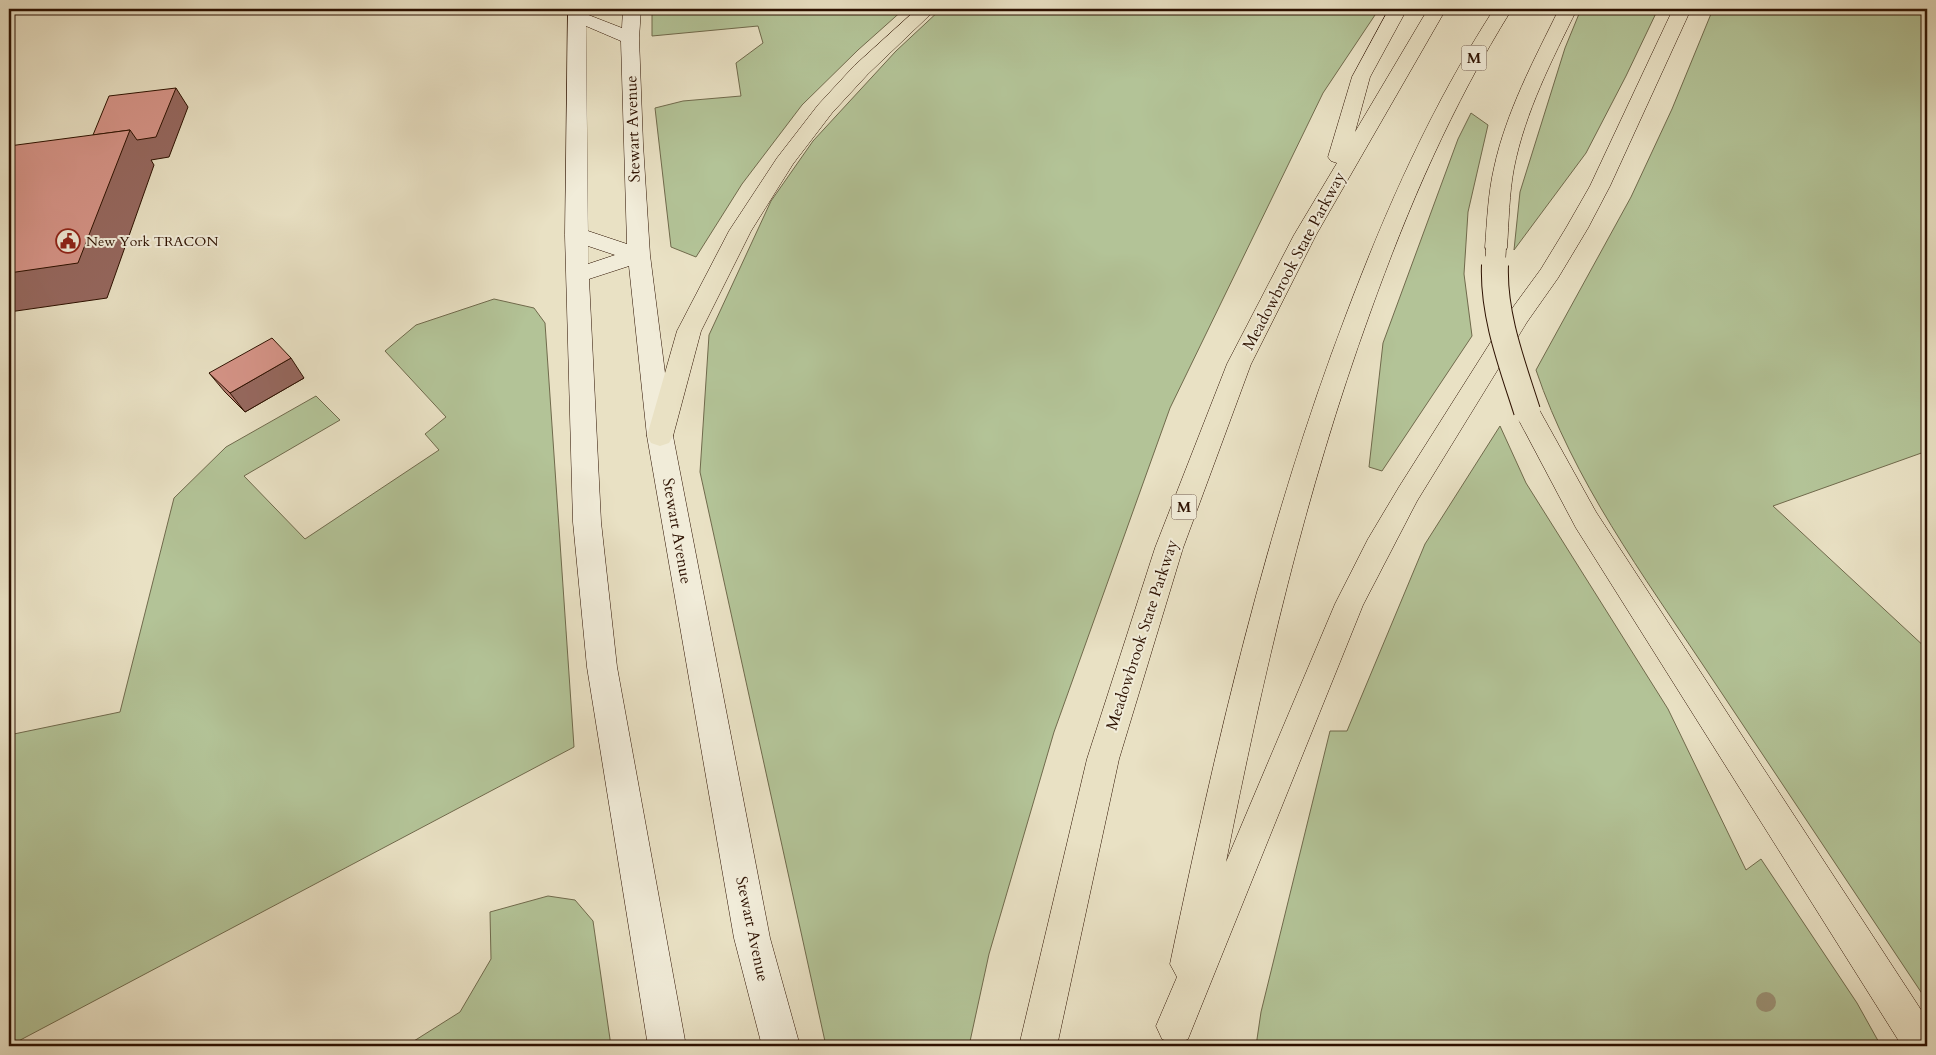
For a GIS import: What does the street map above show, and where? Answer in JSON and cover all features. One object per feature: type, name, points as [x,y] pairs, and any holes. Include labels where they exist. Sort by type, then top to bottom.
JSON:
[{"type":"highway","points":[[660,436],[689,331],[740,231],[784,162],[825,109],[861,70],[926,9]]},
{"type":"highway","points":[[1327,197],[1361,76],[1398,9]]},
{"type":"highway","name":"Meadowbrook State Parkway","points":[[1038,1046],[1103,759],[1169,548],[1239,364],[1304,235],[1437,9]]},
{"type":"highway","name":"M","points":[[1173,1036],[1211,845],[1242,709],[1298,493],[1328,396],[1358,310],[1412,179],[1469,66],[1503,9]]},
{"type":"highway","points":[[1568,9],[1515,125],[1504,169],[1494,270],[1509,356],[1527,411],[1586,520],[1923,1046]]},
{"type":"highway","points":[[1173,1036],[1349,604],[1424,468],[1577,228],[1600,186],[1682,9]]},
{"type":"main road","name":"Stewart Avenue","points":[[632,9],[630,38],[633,144],[639,255],[660,436],[752,938],[781,1046]]},
{"type":"main road","points":[[630,38],[576,12],[576,275],[587,522],[602,667],[667,1046]]},
{"type":"main road","points":[[576,235],[639,255]]},
{"type":"main road","points":[[576,275],[639,255]]},
{"type":"green space","points":[[652,9],[904,9],[858,50],[802,105],[742,184],[696,257],[671,247],[655,108],[683,101],[741,96],[736,63],[763,43],[758,26],[652,36]]},
{"type":"green space","points":[[941,9],[1379,9],[1323,93],[1170,408],[1054,732],[989,954],[969,1046],[826,1046],[700,472],[709,335],[771,201],[813,141],[896,51]]},
{"type":"green space","points":[[1581,9],[1658,9],[1586,153],[1514,250],[1520,192],[1565,48]]},
{"type":"green space","points":[[1713,9],[1927,9],[1927,451],[1773,506],[1927,649],[1927,1001],[1611,526],[1569,450],[1551,411],[1536,370],[1631,197],[1672,109]]},
{"type":"green space","points":[[1471,113],[1488,125],[1468,212],[1464,274],[1472,336],[1382,471],[1369,467],[1383,343],[1458,139]]},
{"type":"green space","points":[[494,299],[534,308],[545,323],[574,747],[9,1046],[9,735],[120,712],[174,498],[226,447],[316,396],[340,420],[244,476],[305,539],[439,450],[425,434],[446,417],[385,351],[416,325]]},
{"type":"green space","points":[[1500,426],[1526,483],[1668,709],[1746,870],[1761,859],[1857,1003],[1881,1046],[1256,1046],[1261,1012],[1330,731],[1347,731],[1425,544]]},
{"type":"green space","points":[[548,896],[575,900],[593,921],[611,1046],[406,1046],[460,1012],[491,959],[490,912]]},
{"type":"building","points":[[176,88],[156,137],[137,140],[130,130],[93,135],[109,96]]},
{"type":"building","points":[[130,130],[78,263],[9,273],[9,146]]},
{"type":"building","points":[[272,338],[291,358],[230,393],[209,373]]},
{"type":"place","name":"New York TRACON","points":[[68,241]]}]
